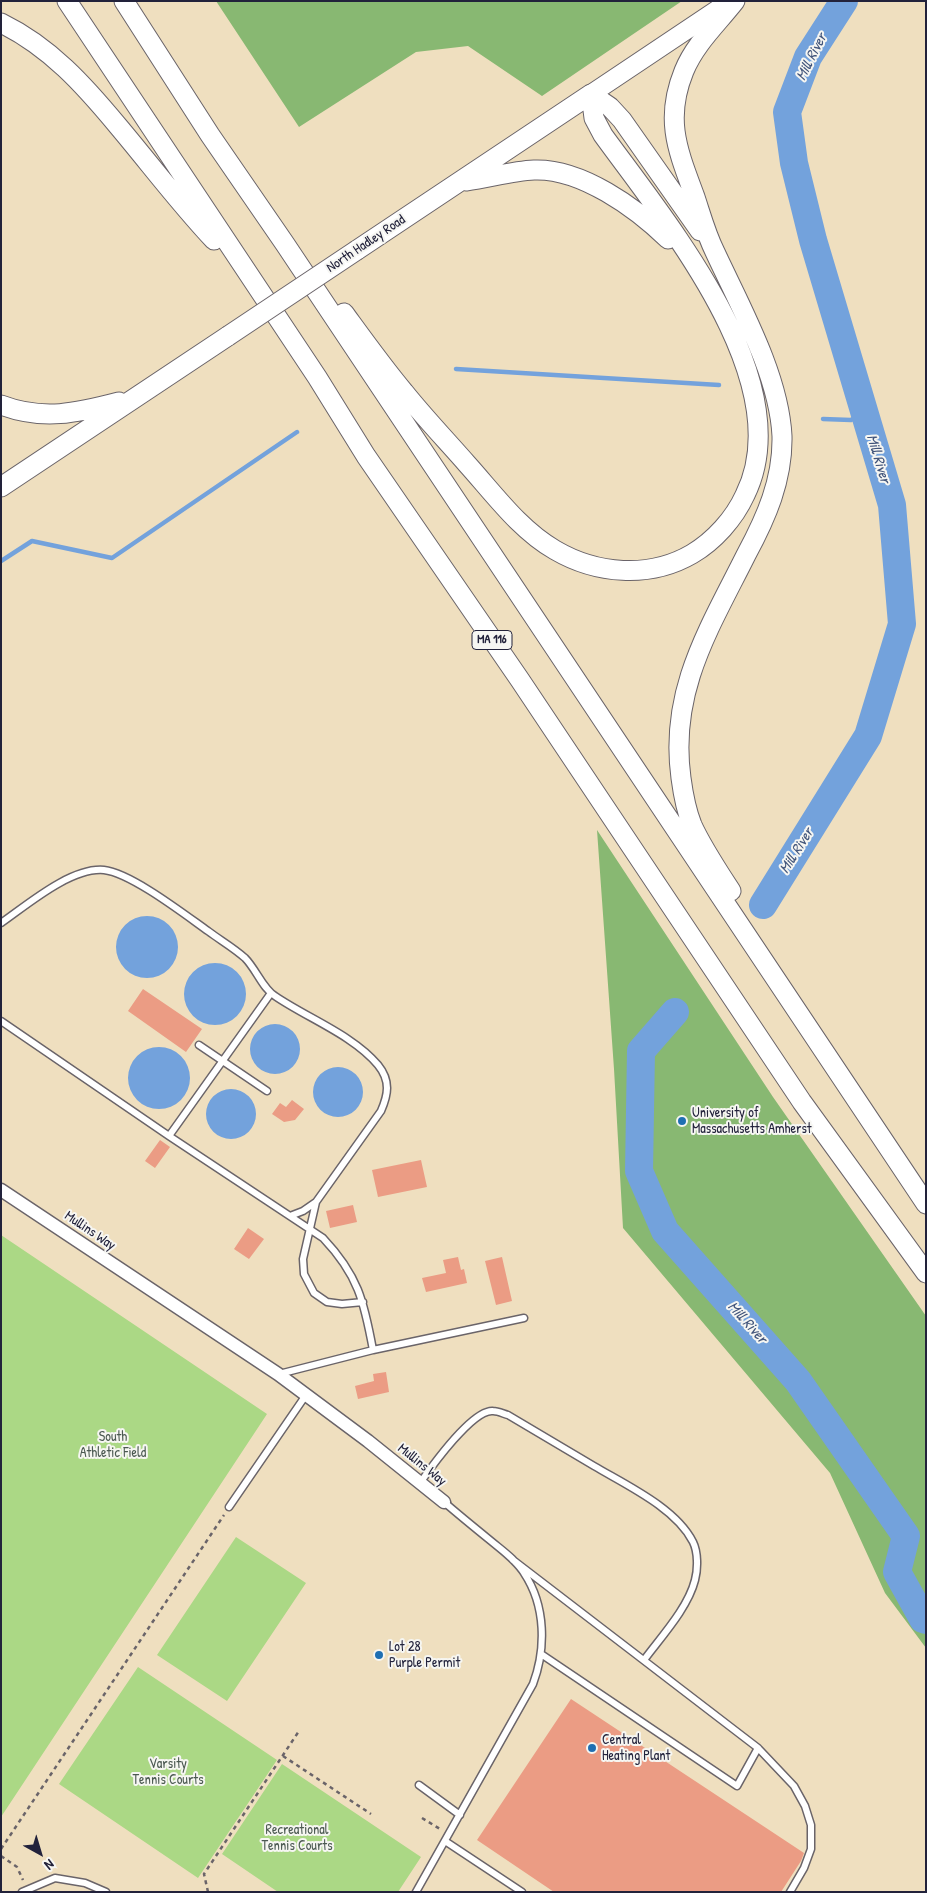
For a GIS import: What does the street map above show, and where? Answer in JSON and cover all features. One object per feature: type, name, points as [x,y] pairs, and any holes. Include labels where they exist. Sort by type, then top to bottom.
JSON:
[{"type":"main road","name":"MA 116","points":[[67,1],[317,377],[366,456],[520,680],[802,1102],[926,1273]]},
{"type":"main road","points":[[124,1],[235,155],[344,312],[402,390],[519,520],[553,549],[576,561],[601,568],[627,571],[656,568],[683,559],[700,548],[723,528],[737,511],[748,491],[755,468],[759,442],[757,416],[751,388],[731,329],[713,294],[697,268],[603,135],[594,118],[591,94]]},
{"type":"main road","points":[[124,1],[210,136],[285,244],[926,1204]]},
{"type":"main road","name":"North Hadley Road","points":[[1,487],[730,1]]},
{"type":"main road","points":[[735,1],[690,58],[679,86],[674,112],[676,142],[714,250],[753,332],[776,399],[780,417],[782,453],[777,484],[768,510],[714,619],[687,683],[681,710],[679,736],[682,784],[692,826],[881,1138]]},
{"type":"main road","points":[[1,23],[38,45],[85,87],[188,212],[256,286]]},
{"type":"main road","points":[[591,94],[610,107],[622,120],[714,250]]},
{"type":"main road","points":[[460,182],[535,170],[556,172],[575,178],[594,186],[628,206],[659,231],[697,268]]},
{"type":"main road","points":[[1,405],[25,413],[64,414],[87,411],[135,398]]},
{"type":"street","name":"Mullins Way","points":[[1,1190],[278,1374],[368,1441],[444,1502]]},
{"type":"lane","points":[[1,923],[62,882],[78,874],[94,870],[116,872],[172,906],[238,952],[256,970],[270,993],[340,1034],[379,1066],[388,1083],[386,1098],[381,1111],[316,1202],[290,1216]]},
{"type":"lane","points":[[169,1136],[270,993]]},
{"type":"lane","points":[[1,1021],[323,1238],[338,1254],[353,1275],[364,1302],[373,1350]]},
{"type":"lane","points":[[199,1045],[266,1091]]},
{"type":"lane","points":[[316,1202],[303,1259],[304,1274],[314,1293],[327,1302],[342,1304],[364,1302]]},
{"type":"lane","points":[[278,1374],[373,1350],[524,1318]]},
{"type":"lane","points":[[229,1507],[306,1395]]},
{"type":"lane","points":[[420,1482],[440,1455],[477,1415],[493,1410],[508,1416],[663,1508],[679,1523],[694,1543],[697,1561],[696,1580],[685,1603],[644,1660]]},
{"type":"lane","name":"Mullins Way","points":[[416,1892],[533,1684],[541,1654],[542,1632],[540,1612],[531,1585],[524,1573],[513,1560],[444,1502]]},
{"type":"lane","points":[[513,1560],[758,1748],[794,1786],[805,1806],[812,1825],[810,1849],[804,1868],[790,1892]]},
{"type":"lane","points":[[541,1654],[737,1786],[758,1748]]},
{"type":"lane","points":[[419,1785],[460,1815]]},
{"type":"lane","points":[[445,1841],[522,1892]]},
{"type":"lane","points":[[24,1890],[55,1878],[85,1884],[106,1892]]},
{"type":"path","points":[[1,1848],[229,1507]]},
{"type":"path","points":[[208,1892],[204,1874],[300,1731]]},
{"type":"path","points":[[283,1756],[371,1814]]},
{"type":"path","points":[[422,1818],[441,1830]]},
{"type":"path","points":[[1,1856],[17,1867],[24,1890]]},
{"type":"green space","points":[[216,1],[682,1],[542,96],[468,46],[416,52],[299,127]]},
{"type":"green space","points":[[597,830],[773,1097],[926,1316],[926,1648],[885,1593],[830,1473],[623,1228]]},
{"type":"green space","name":"South Athletic Field","points":[[1,1235],[267,1414],[1,1817]]},
{"type":"green space","points":[[236,1537],[306,1583],[227,1701],[157,1655]]},
{"type":"green space","name":"Varsity Tennis Courts","points":[[138,1667],[277,1760],[198,1878],[59,1784]]},
{"type":"green space","name":"Recreational Tennis Courts","points":[[282,1764],[421,1857],[398,1892],[278,1892],[222,1854]]},
{"type":"water","points":[[147,916],[159,919],[169,925],[175,935],[178,947],[175,959],[169,969],[159,975],[147,978],[135,975],[125,969],[119,959],[116,947],[119,935],[125,925],[135,919]]},
{"type":"water","points":[[215,963],[227,966],[237,972],[243,982],[246,994],[243,1006],[237,1016],[227,1022],[215,1025],[203,1022],[193,1016],[187,1006],[184,994],[187,982],[193,972],[203,966]]},
{"type":"water","points":[[270,1024],[280,1024],[293,1031],[300,1044],[300,1054],[293,1067],[280,1074],[270,1074],[261,1070],[254,1063],[250,1054],[250,1044],[254,1035],[261,1028]]},
{"type":"water","points":[[159,1047],[171,1050],[181,1056],[187,1066],[190,1078],[187,1090],[181,1100],[171,1106],[159,1109],[147,1106],[137,1100],[131,1090],[128,1078],[131,1066],[137,1056],[147,1050]]},
{"type":"water","points":[[333,1067],[343,1067],[356,1074],[363,1087],[363,1097],[356,1110],[343,1117],[333,1117],[324,1113],[317,1106],[313,1097],[313,1087],[317,1078],[324,1071]]},
{"type":"water","points":[[226,1089],[236,1089],[249,1096],[256,1109],[256,1119],[249,1132],[236,1139],[226,1139],[217,1135],[210,1128],[206,1119],[206,1109],[210,1100],[217,1093]]},
{"type":"building","points":[[143,989],[202,1029],[186,1052],[128,1011]]},
{"type":"building","points":[[292,1100],[304,1109],[295,1120],[284,1122],[272,1114],[280,1103],[286,1107]]},
{"type":"building","points":[[160,1140],[170,1147],[155,1168],[145,1161]]},
{"type":"building","points":[[421,1160],[427,1187],[378,1197],[372,1170]]},
{"type":"building","points":[[353,1205],[357,1222],[330,1228],[326,1211]]},
{"type":"building","points":[[248,1228],[264,1239],[249,1259],[234,1249]]},
{"type":"building","points":[[458,1257],[461,1270],[464,1269],[467,1283],[426,1292],[422,1278],[446,1273],[443,1260]]},
{"type":"building","points":[[502,1257],[512,1301],[496,1305],[485,1261]]},
{"type":"building","points":[[386,1372],[389,1392],[358,1399],[355,1386],[374,1381],[373,1374]]},
{"type":"building","name":"Central Heating Plant","points":[[571,1699],[804,1853],[781,1892],[554,1892],[477,1840]]},
{"type":"waterway","name":"Mill River","points":[[763,905],[868,736],[902,624],[892,505],[813,240],[794,163],[787,112],[808,57],[844,1]]},
{"type":"waterway","points":[[456,369],[719,385]]},
{"type":"waterway","points":[[823,419],[851,420],[865,412]]},
{"type":"waterway","points":[[1,561],[32,541],[112,558],[297,432]]},
{"type":"waterway","name":"Mill River","points":[[675,1012],[641,1051],[639,1171],[665,1231],[798,1381],[906,1536],[897,1572],[923,1619],[926,1620]]},
{"type":"place","name":"University of Massachusetts Amherst","points":[[682,1121]]},
{"type":"place","name":"Lot 28 Purple Permit","points":[[379,1655]]},
{"type":"place","name":"Central Heating Plant","points":[[592,1748]]}]
